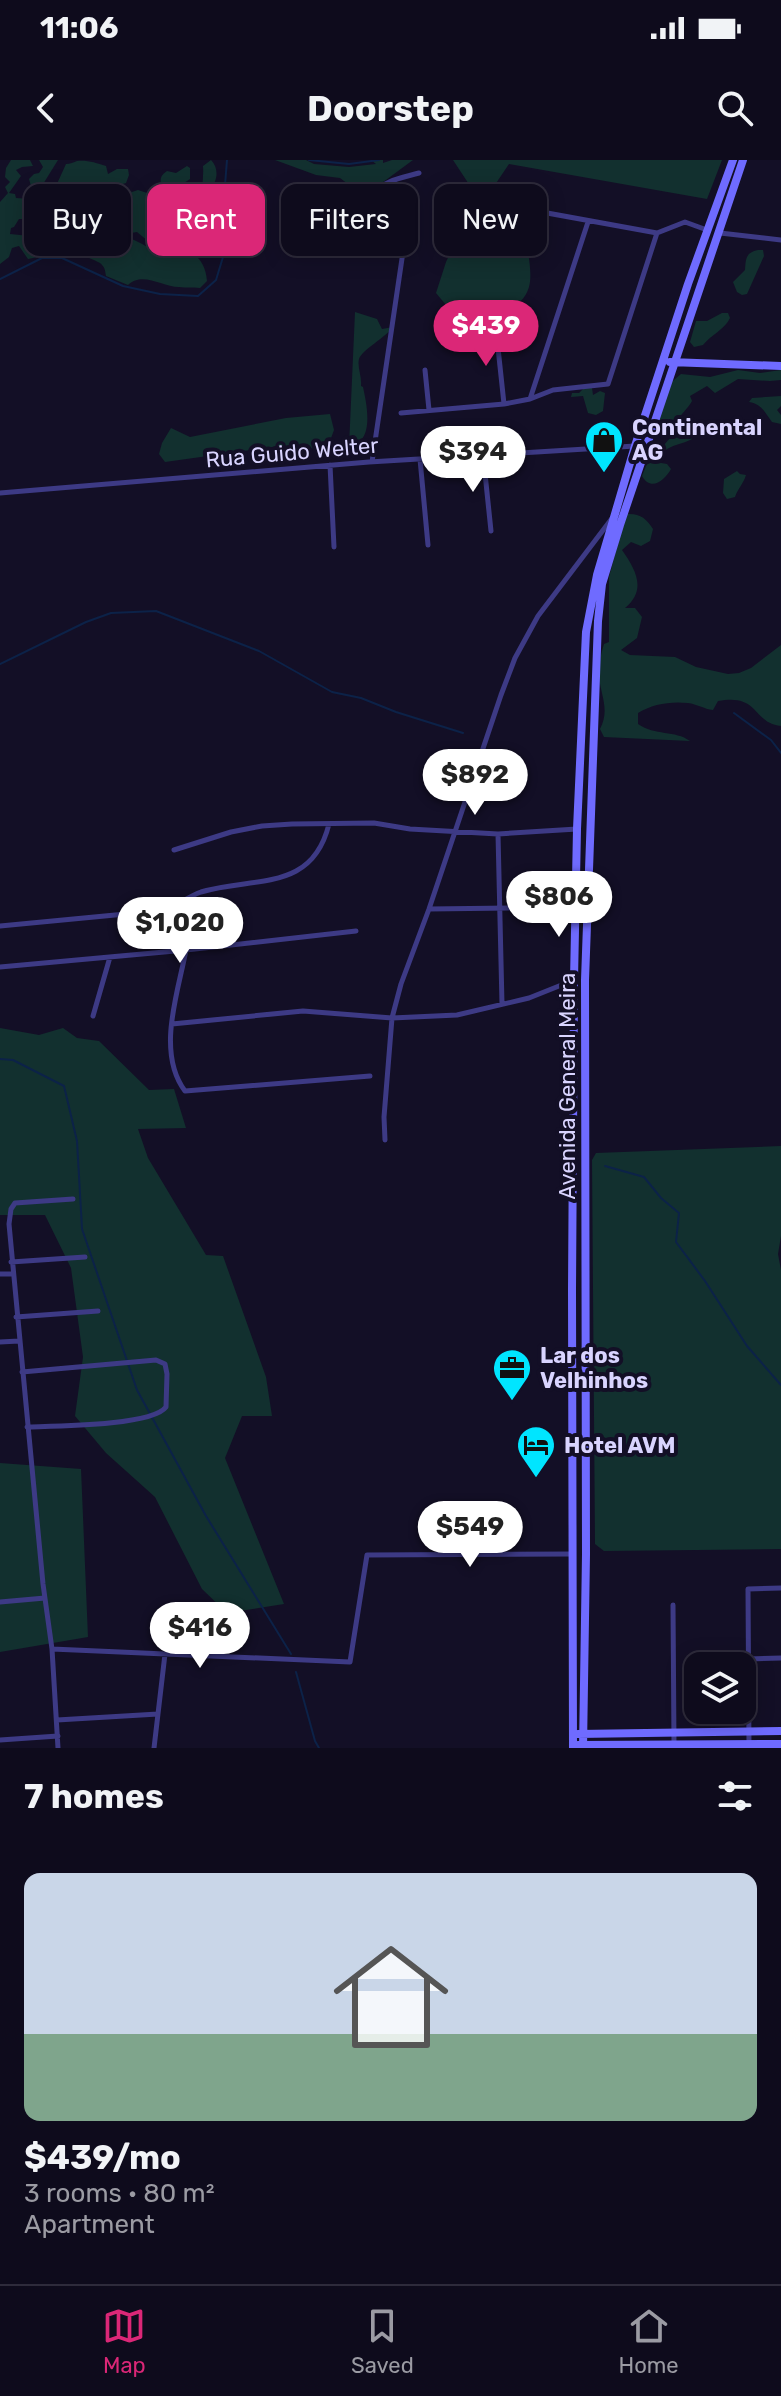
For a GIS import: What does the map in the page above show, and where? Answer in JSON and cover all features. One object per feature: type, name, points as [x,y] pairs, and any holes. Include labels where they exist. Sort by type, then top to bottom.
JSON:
[{"type":"main road","name":"Avenida General Meira","points":[[578,1747],[572,1290],[574,980],[586,632],[597,575],[635,446],[733,160]]},
{"type":"main road","name":"Avenida General Meira","points":[[578,1734],[586,1554],[585,980],[595,654],[602,584],[743,160]]},
{"type":"main road","points":[[707,230],[720,233]]},
{"type":"main road","points":[[662,362],[781,366]]},
{"type":"main road","points":[[635,446],[645,449]]},
{"type":"main road","points":[[577,829],[590,830]]},
{"type":"main road","points":[[574,980],[585,980]]},
{"type":"main road","points":[[574,1554],[586,1554]]},
{"type":"main road","points":[[578,1734],[781,1731]]},
{"type":"main road","points":[[578,1747],[781,1744]]},
{"type":"street","points":[[372,462],[404,245],[372,195],[387,182],[419,173]]},
{"type":"street","points":[[547,214],[657,233],[685,222],[707,230]]},
{"type":"street","points":[[530,399],[588,222]]},
{"type":"street","points":[[401,413],[504,404],[553,390],[608,384],[657,233]]},
{"type":"street","points":[[720,233],[781,240]]},
{"type":"street","points":[[496,329],[504,404]]},
{"type":"street","points":[[425,370],[429,410]]},
{"type":"street","name":"Rua Guido Welter","points":[[0,493],[330,465],[635,446]]},
{"type":"street","points":[[483,454],[491,531]]},
{"type":"street","points":[[420,459],[428,545]]},
{"type":"street","points":[[330,465],[334,547]]},
{"type":"street","points":[[385,1140],[392,1018],[401,984],[515,658],[538,616],[615,513]]},
{"type":"street","points":[[174,850],[262,826],[374,823],[454,833],[498,834],[577,829]]},
{"type":"street","points":[[0,926],[136,913],[155,914],[200,893],[289,876],[306,865],[322,847],[329,824]]},
{"type":"street","points":[[498,834],[502,1004]]},
{"type":"street","points":[[429,909],[575,907]]},
{"type":"street","points":[[0,967],[356,931]]},
{"type":"street","points":[[186,950],[172,1024],[171,1049],[179,1082],[185,1091],[370,1076]]},
{"type":"street","points":[[93,1016],[110,957]]},
{"type":"street","points":[[172,1024],[303,1011],[392,1018],[457,1015],[529,998],[574,980]]},
{"type":"street","points":[[58,1748],[52,1649],[27,1427],[9,1224],[15,1203],[73,1199]]},
{"type":"street","points":[[11,1262],[85,1257]]},
{"type":"street","points":[[0,1274],[12,1274]]},
{"type":"street","points":[[16,1317],[98,1311]]},
{"type":"street","points":[[0,1342],[19,1341]]},
{"type":"street","points":[[22,1372],[156,1360],[165,1364],[167,1374],[166,1407],[160,1414],[114,1422],[27,1427]]},
{"type":"street","points":[[52,1649],[350,1662],[367,1555],[574,1554]]},
{"type":"street","points":[[749,1652],[748,1589],[781,1588]]},
{"type":"street","points":[[0,1602],[45,1598]]},
{"type":"street","points":[[673,1605],[674,1746]]},
{"type":"street","points":[[154,1748],[165,1654]]},
{"type":"street","points":[[756,1659],[781,1658]]},
{"type":"street","points":[[57,1720],[158,1714]]},
{"type":"street","points":[[749,1746],[750,1724]]},
{"type":"street","points":[[0,1740],[58,1736]]},
{"type":"green space","points":[[11,160],[30,160],[33,166],[16,170],[21,176],[9,193],[24,199],[24,219],[19,219],[10,234],[24,235],[24,253],[19,246],[12,248],[9,257],[0,264],[0,202],[8,193],[5,187],[10,182],[5,177]]},
{"type":"green space","points":[[39,160],[58,160],[43,184],[30,184],[29,179],[43,167]]},
{"type":"green space","points":[[211,160],[216,174],[214,184],[202,184],[203,166]]},
{"type":"green space","points":[[275,160],[306,160],[314,164],[349,167],[376,164],[371,160],[383,160],[383,163],[413,160],[380,184],[348,184],[340,178],[316,175]]},
{"type":"green space","points":[[453,160],[722,160],[707,199],[509,164],[496,184],[469,184]]},
{"type":"green space","points":[[77,161],[106,166],[108,174],[117,169],[128,169],[126,183],[57,184],[66,164]]},
{"type":"green space","points":[[187,166],[190,168],[190,179],[182,184],[161,184],[165,172],[176,173]]},
{"type":"green space","points":[[131,191],[147,193],[147,240],[137,232],[131,233]]},
{"type":"green space","points":[[131,239],[147,246],[147,256],[196,256],[202,264],[207,281],[200,288],[173,286],[146,279],[128,285],[106,276],[103,266],[82,256],[131,256]]},
{"type":"green space","points":[[763,250],[764,256],[747,294],[742,295],[737,292],[733,282],[745,270],[748,255]]},
{"type":"green space","points":[[449,256],[528,256],[529,287],[524,298],[507,309],[451,311],[436,293]]},
{"type":"green space","points":[[355,312],[377,319],[382,329],[393,327],[359,359],[367,422],[361,440],[349,447]]},
{"type":"green space","points":[[728,313],[728,322],[703,345],[694,347],[690,342],[696,321],[707,321]]},
{"type":"green space","points":[[738,370],[760,373],[781,370],[781,380],[738,379],[715,393],[707,386],[690,396],[692,401],[676,423],[679,428],[694,433],[692,439],[662,454],[659,459],[661,463],[671,469],[662,480],[654,484],[646,481],[642,476],[646,466],[670,438],[656,423],[668,385],[681,374],[710,377]]},
{"type":"green space","points":[[584,388],[592,388],[593,395],[600,391],[605,393],[603,411],[596,415],[588,413],[583,396],[571,397],[572,393],[579,393]]},
{"type":"green space","points":[[781,396],[781,406],[777,410],[781,415],[781,424],[772,422],[760,407],[749,402],[752,398]]},
{"type":"green space","points":[[330,414],[334,430],[327,449],[272,447],[165,462],[159,454],[171,428],[190,437],[286,418]]},
{"type":"green space","points":[[737,471],[746,475],[745,478],[735,497],[727,499],[723,493],[724,479]]},
{"type":"green space","points":[[626,514],[642,517],[653,529],[650,541],[641,546],[631,542],[622,550],[637,580],[636,594],[625,608],[635,608],[642,617],[637,638],[621,650],[630,655],[675,657],[696,667],[728,674],[751,668],[781,645],[781,726],[765,720],[741,701],[718,701],[713,710],[675,702],[643,710],[638,713],[638,724],[690,741],[604,737],[600,729],[605,709],[599,664],[604,644],[609,642],[609,577]]},
{"type":"green space","points":[[0,1028],[39,1035],[63,1028],[77,1038],[99,1041],[149,1090],[174,1089],[186,1128],[138,1129],[148,1158],[206,1255],[223,1256],[266,1377],[272,1416],[242,1416],[225,1458],[284,1604],[227,1613],[202,1589],[155,1497],[106,1453],[75,1416],[83,1357],[71,1268],[45,1215],[0,1215]]},
{"type":"green space","points":[[781,1146],[781,1236],[778,1254],[781,1270],[781,1549],[604,1551],[595,1544],[592,1160],[596,1153]]},
{"type":"green space","points":[[0,1463],[81,1469],[88,1637],[0,1652]]},
{"type":"waterway","points":[[0,279],[42,258],[62,258],[123,286],[160,294],[198,296],[216,280],[223,257],[221,235],[227,160]]},
{"type":"waterway","points":[[309,160],[349,164],[379,160]]},
{"type":"waterway","points":[[0,664],[111,613],[156,611],[259,651],[332,692],[361,698],[463,733]]},
{"type":"waterway","points":[[734,713],[771,740],[781,753]]},
{"type":"waterway","points":[[0,1059],[13,1060],[64,1086],[77,1141],[82,1229],[137,1390],[206,1516],[291,1654]]},
{"type":"waterway","points":[[605,1166],[644,1177],[661,1198],[679,1213],[676,1242],[747,1346],[781,1385]]},
{"type":"waterway","points":[[296,1672],[319,1748]]},
{"type":"place","name":"Continental AG","points":[[604,474]]},
{"type":"place","name":"Lar dos Velhinhos","points":[[512,1402]]},
{"type":"place","name":"Hotel AVM","points":[[536,1479]]}]
